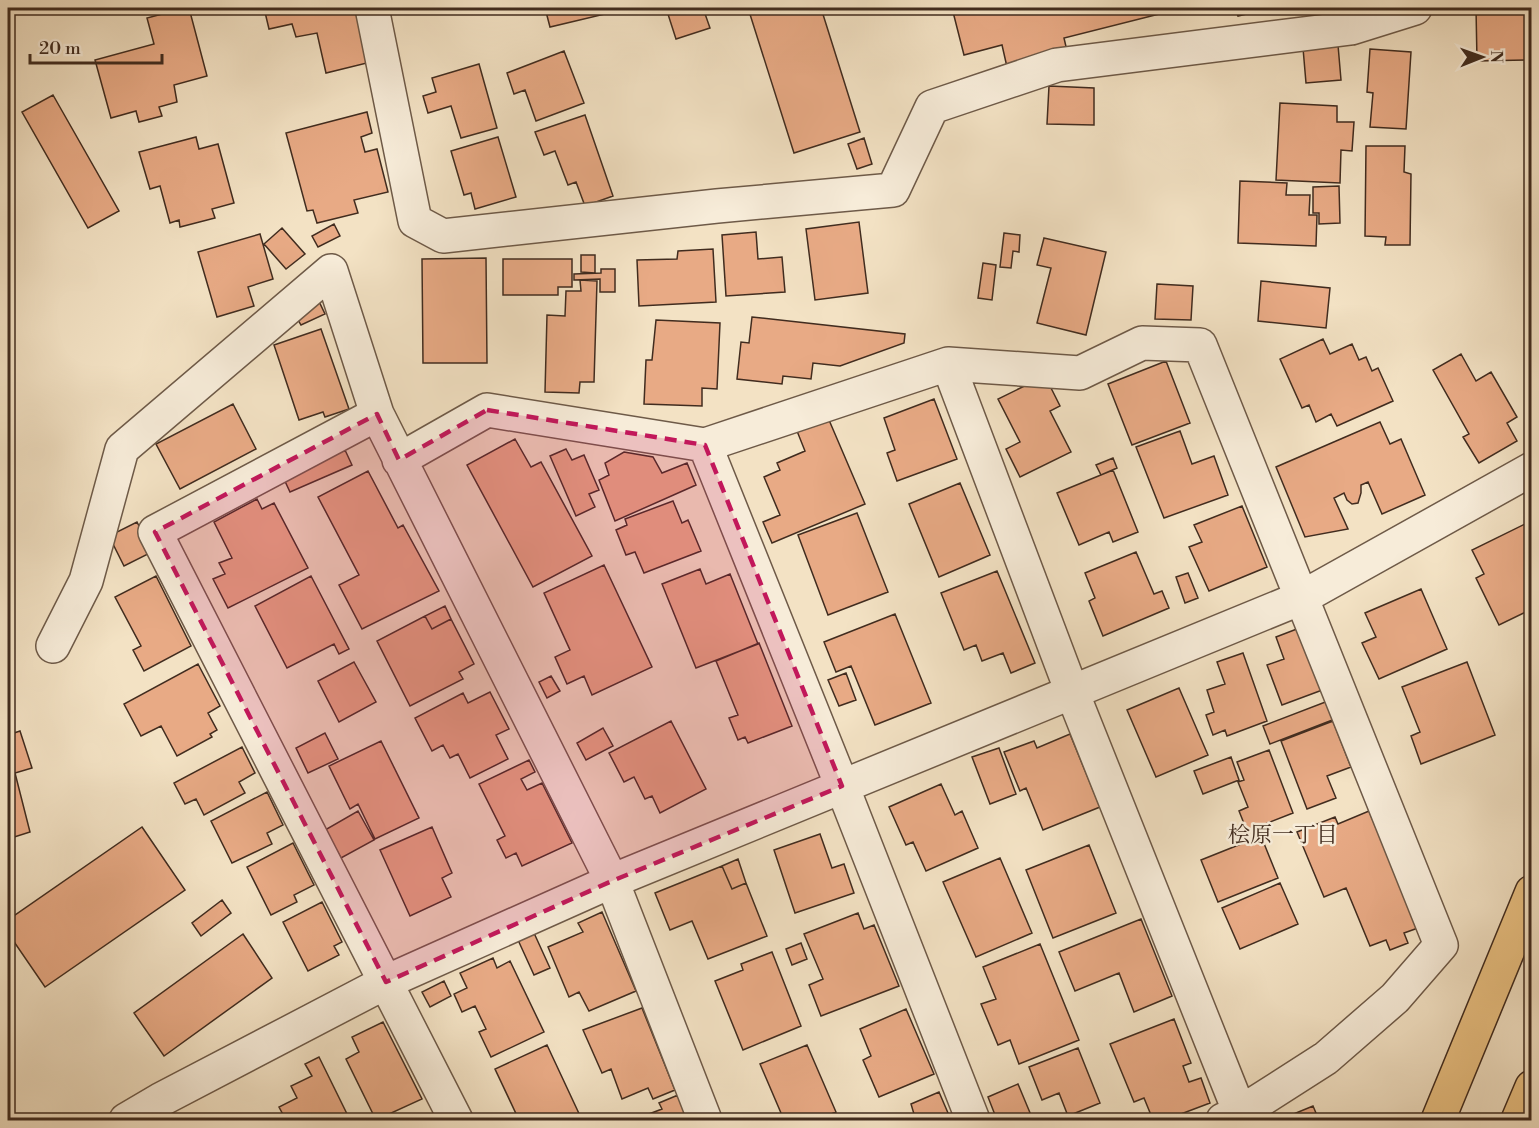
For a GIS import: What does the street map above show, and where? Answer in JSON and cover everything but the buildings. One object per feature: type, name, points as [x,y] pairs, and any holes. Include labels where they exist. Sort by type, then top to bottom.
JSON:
[{"type":"highway","points":[[1438,1120],[1532,892]]},
{"type":"highway","points":[[1518,1120],[1532,1087]]},
{"type":"street","points":[[372,8],[415,222],[443,236],[705,207],[893,190],[932,107],[1057,65],[1351,28],[1415,8]]},
{"type":"street","points":[[53,646],[86,581],[122,448],[331,271],[376,414],[612,881],[705,1120]]},
{"type":"street","points":[[399,460],[487,410],[705,444],[948,364],[1080,373],[1142,343],[1200,345],[1441,945],[1395,998],[1326,1058],[1232,1117],[948,364]]},
{"type":"street","points":[[376,414],[155,532],[456,1120]]},
{"type":"street","points":[[705,444],[973,1120]]},
{"type":"street","points":[[126,1120],[165,1110],[386,982],[612,881],[1301,598],[1532,469]]},
{"type":"highlighted area","points":[[487,410],[705,445],[842,786],[612,881],[386,982],[155,532],[377,414],[399,460]]},
{"type":"district","name":"桧原一丁目","points":[[1283,835]]}]
